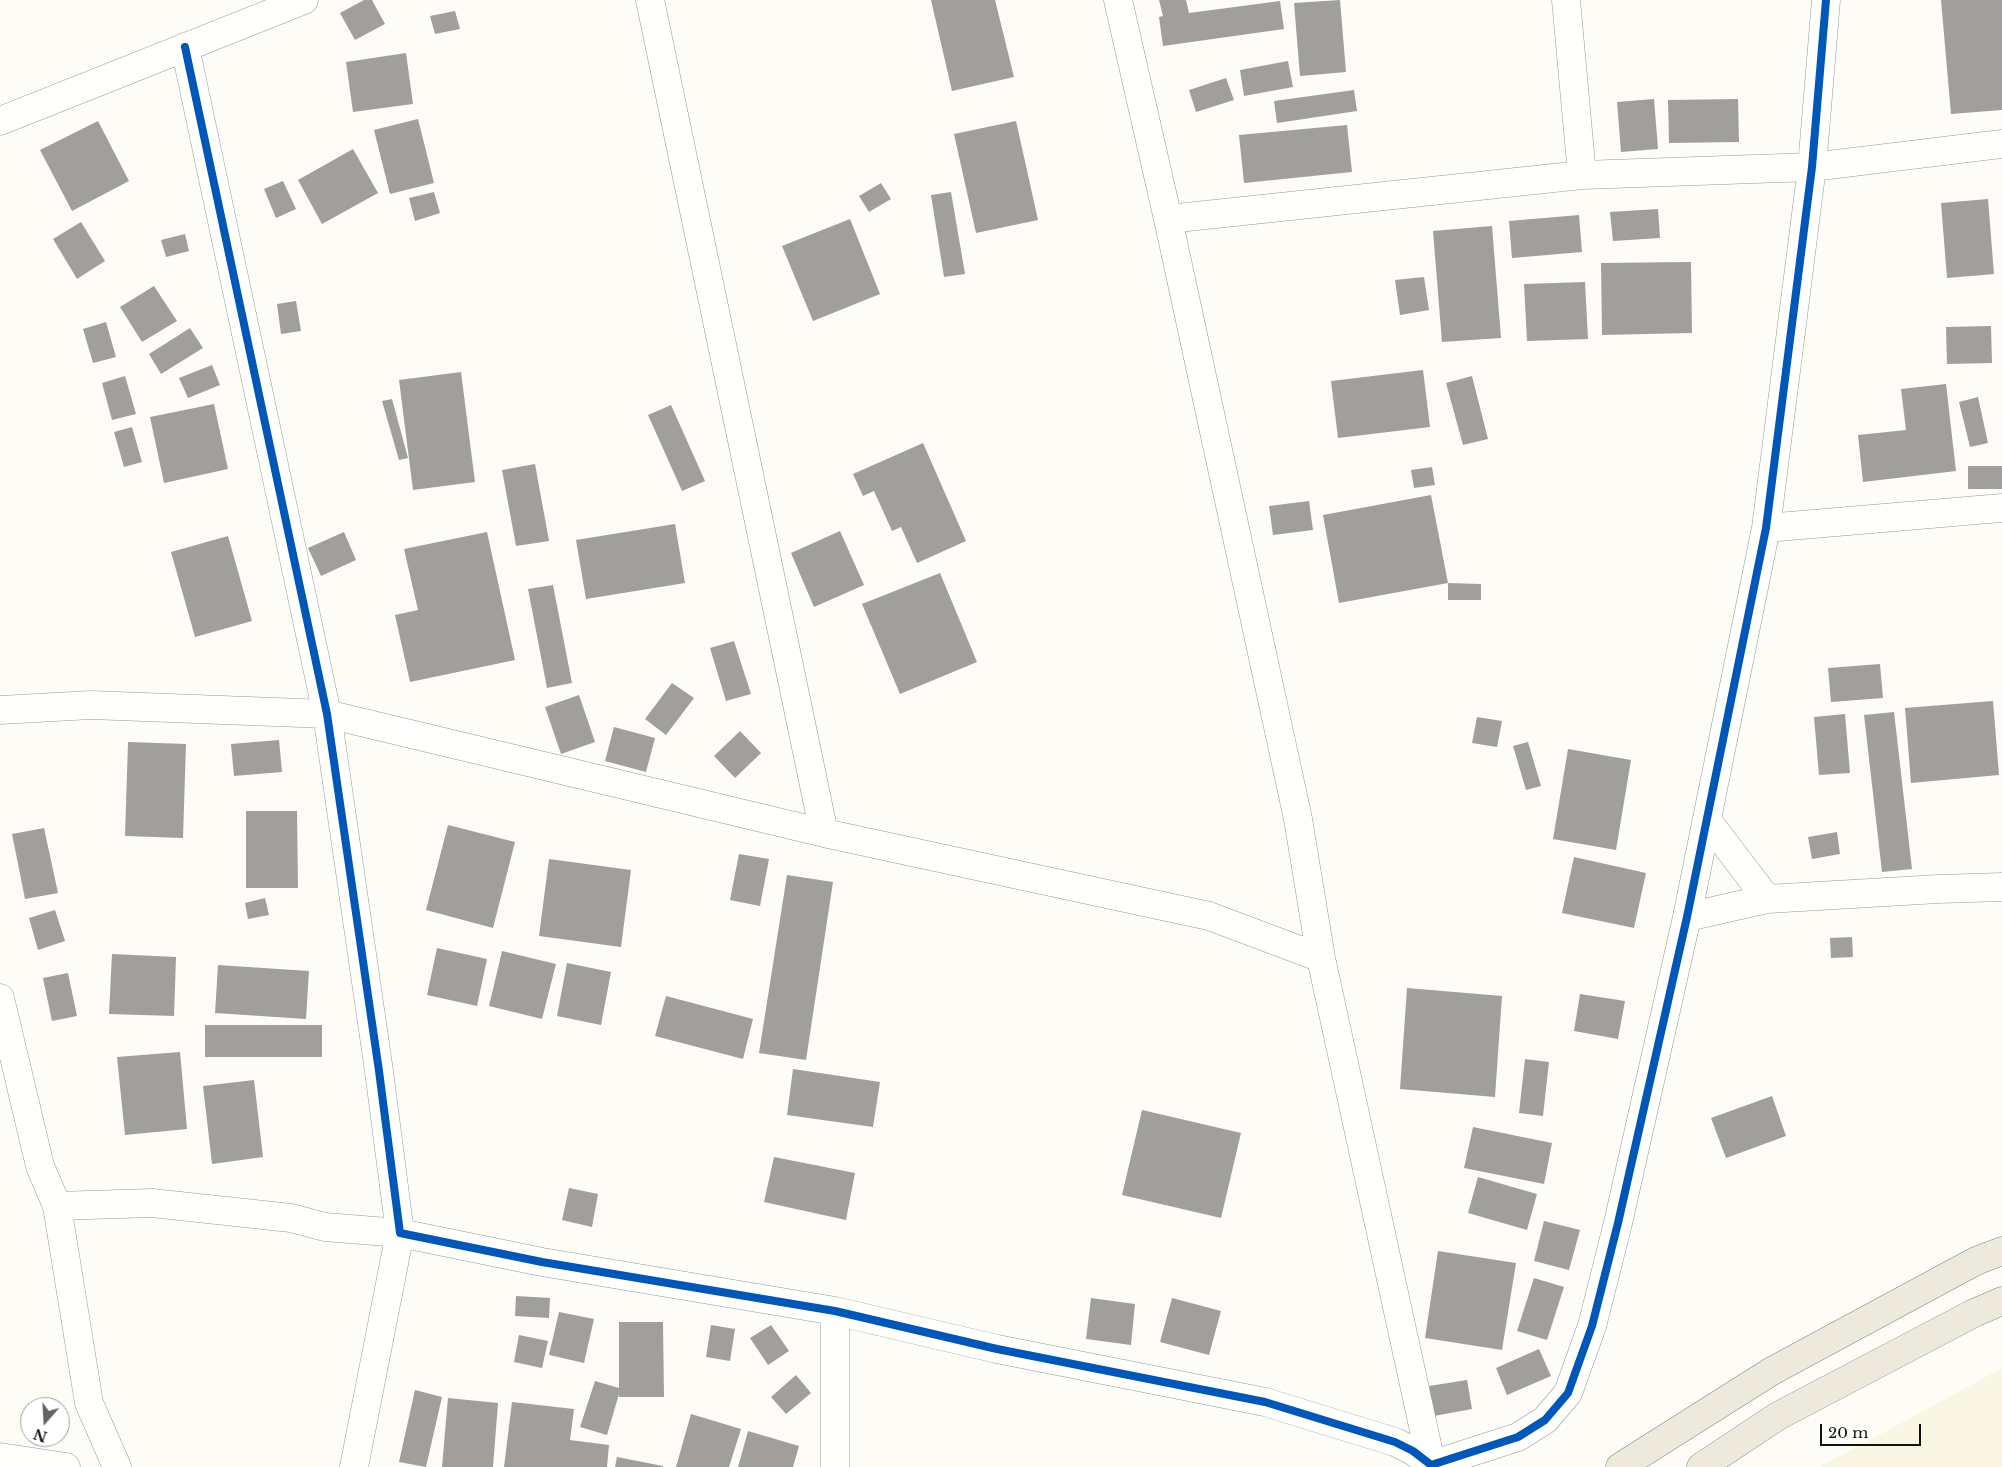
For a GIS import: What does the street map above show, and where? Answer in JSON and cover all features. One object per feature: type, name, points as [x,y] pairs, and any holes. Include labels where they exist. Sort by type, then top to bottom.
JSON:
[{"type":"main road","points":[[1620,1467],[1772,1371],[1976,1261],[2002,1251]]},
{"type":"main road","points":[[1701,1467],[1778,1416],[1974,1313],[2002,1301]]},
{"type":"street","points":[[0,121],[304,0]]},
{"type":"street","points":[[650,0],[824,833]]},
{"type":"street","points":[[1118,0],[1168,219],[1298,819],[1321,958],[1432,1466]]},
{"type":"street","points":[[1566,0],[1582,175]]},
{"type":"street","points":[[1432,1466],[1518,1437],[1545,1420],[1568,1393],[1592,1326],[1618,1223],[1687,918],[1766,528],[1812,167],[1826,0]]},
{"type":"street","points":[[185,47],[327,714],[379,1071],[400,1233],[354,1467]]},
{"type":"street","points":[[1168,219],[1582,175],[1812,167],[2002,144]]},
{"type":"street","points":[[1766,528],[2002,508]]},
{"type":"street","points":[[0,710],[91,705],[327,714],[824,833],[1209,916],[1321,958]]},
{"type":"street","points":[[1707,820],[1767,899]]},
{"type":"street","points":[[1687,918],[1767,899],[2002,888]]},
{"type":"street","points":[[0,998],[40,1166],[57,1206],[89,1402],[117,1467]]},
{"type":"street","points":[[57,1206],[152,1203],[291,1218],[325,1227],[400,1233],[542,1262],[836,1311],[997,1348],[1265,1402],[1396,1442],[1432,1466]]},
{"type":"street","points":[[835,1467],[836,1311]]},
{"type":"street","points":[[0,1456],[66,1467]]},
{"type":"shaded area","points":[[2002,1368],[2002,1467],[1820,1467]]},
{"type":"building","points":[[364,0],[372,0],[385,24],[355,40],[340,13]]},
{"type":"building","points":[[931,0],[995,0],[1014,77],[952,91]]},
{"type":"building","points":[[1159,0],[1186,0],[1189,13],[1280,1],[1284,29],[1163,46],[1159,17],[1163,16]]},
{"type":"building","points":[[1340,0],[1346,72],[1300,76],[1294,3]]},
{"type":"building","points":[[1941,0],[2002,0],[2002,110],[1951,114]]},
{"type":"building","points":[[455,11],[460,29],[435,34],[430,16]]},
{"type":"building","points":[[406,53],[413,104],[353,112],[346,62]]},
{"type":"building","points":[[1288,61],[1293,87],[1244,96],[1240,70]]},
{"type":"building","points":[[1226,78],[1234,100],[1196,112],[1189,90]]},
{"type":"building","points":[[1354,90],[1357,111],[1277,123],[1274,101]]},
{"type":"building","points":[[1654,99],[1658,149],[1621,152],[1617,102]]},
{"type":"building","points":[[1738,99],[1739,142],[1669,143],[1668,100]]},
{"type":"building","points":[[418,119],[434,183],[390,194],[374,130]]},
{"type":"building","points":[[98,121],[129,181],[72,211],[40,150]]},
{"type":"building","points":[[1016,121],[1038,220],[976,233],[954,134]]},
{"type":"building","points":[[1347,125],[1352,172],[1244,183],[1239,135]]},
{"type":"building","points":[[353,149],[378,193],[322,224],[298,180]]},
{"type":"building","points":[[283,181],[296,209],[276,218],[264,189]]},
{"type":"building","points":[[881,183],[891,199],[869,212],[859,196]]},
{"type":"building","points":[[434,192],[440,213],[415,221],[409,198]]},
{"type":"building","points":[[951,192],[965,274],[944,277],[931,195]]},
{"type":"building","points":[[1988,199],[1994,274],[1947,278],[1941,203]]},
{"type":"building","points":[[1658,209],[1660,238],[1613,241],[1610,212]]},
{"type":"building","points":[[1579,215],[1582,252],[1512,258],[1509,221]]},
{"type":"building","points":[[850,219],[880,294],[813,321],[782,246]]},
{"type":"building","points":[[81,222],[105,261],[77,279],[53,239]]},
{"type":"building","points":[[1492,226],[1501,338],[1442,342],[1433,231]]},
{"type":"building","points":[[185,234],[189,251],[166,257],[161,240]]},
{"type":"building","points":[[1691,262],[1692,333],[1602,335],[1601,263]]},
{"type":"building","points":[[1424,277],[1429,310],[1400,315],[1395,280]]},
{"type":"building","points":[[1585,282],[1588,339],[1527,341],[1524,284]]},
{"type":"building","points":[[154,286],[177,321],[142,342],[120,307]]},
{"type":"building","points":[[296,301],[301,331],[281,334],[277,304]]},
{"type":"building","points":[[106,322],[116,357],[93,363],[83,329]]},
{"type":"building","points":[[1991,326],[1992,363],[1947,364],[1946,327]]},
{"type":"building","points":[[190,328],[203,348],[161,374],[149,354]]},
{"type":"building","points":[[212,365],[220,385],[188,398],[179,378]]},
{"type":"building","points":[[1423,370],[1430,427],[1338,438],[1331,381]]},
{"type":"building","points":[[461,372],[475,482],[413,490],[399,380]]},
{"type":"building","points":[[125,376],[136,414],[112,420],[102,383]]},
{"type":"building","points":[[1472,376],[1488,439],[1463,445],[1446,383]]},
{"type":"building","points":[[1946,384],[1956,471],[1863,482],[1858,435],[1906,430],[1901,389]]},
{"type":"building","points":[[1978,397],[1988,443],[1970,447],[1959,402]]},
{"type":"building","points":[[392,399],[408,458],[399,460],[382,401]]},
{"type":"building","points":[[214,404],[228,469],[164,483],[150,417]]},
{"type":"building","points":[[671,405],[705,481],[682,491],[648,415]]},
{"type":"building","points":[[132,427],[142,462],[124,467],[114,432]]},
{"type":"building","points":[[923,443],[966,541],[917,563],[901,527],[892,531],[874,491],[863,496],[853,474]]},
{"type":"building","points":[[535,464],[549,541],[516,546],[502,470]]},
{"type":"building","points":[[1968,466],[2002,466],[2002,489],[1968,489]]},
{"type":"building","points":[[1432,467],[1435,485],[1414,488],[1411,470]]},
{"type":"building","points":[[1431,495],[1448,583],[1339,603],[1323,515]]},
{"type":"building","points":[[1309,501],[1313,530],[1273,535],[1269,506]]},
{"type":"building","points":[[675,524],[685,583],[586,599],[576,540]]},
{"type":"building","points":[[840,531],[864,585],[814,607],[791,553]]},
{"type":"building","points":[[344,532],[356,560],[321,576],[308,548]]},
{"type":"building","points":[[487,532],[515,660],[410,682],[395,615],[418,610],[404,549]]},
{"type":"building","points":[[228,536],[252,621],[195,637],[171,552]]},
{"type":"building","points":[[940,573],[977,662],[900,694],[862,604]]},
{"type":"building","points":[[1448,583],[1481,584],[1481,600],[1448,600]]},
{"type":"building","points":[[553,585],[572,683],[547,688],[528,589]]},
{"type":"building","points":[[734,641],[751,694],[726,701],[710,648]]},
{"type":"building","points":[[1880,664],[1883,698],[1831,702],[1828,668]]},
{"type":"building","points":[[672,683],[694,698],[666,735],[645,719]]},
{"type":"building","points":[[579,695],[595,742],[561,754],[545,707]]},
{"type":"building","points":[[1993,701],[1999,775],[1911,783],[1905,708]]},
{"type":"building","points":[[1894,712],[1912,869],[1882,872],[1864,715]]},
{"type":"building","points":[[1845,714],[1850,773],[1819,775],[1814,717]]},
{"type":"building","points":[[1477,717],[1502,721],[1497,747],[1472,743]]},
{"type":"building","points":[[614,727],[655,738],[646,772],[605,761]]},
{"type":"building","points":[[740,731],[761,753],[735,778],[714,756]]},
{"type":"building","points":[[279,740],[282,772],[234,776],[231,744]]},
{"type":"building","points":[[128,742],[186,744],[183,838],[125,836]]},
{"type":"building","points":[[1528,742],[1541,786],[1526,790],[1513,746]]},
{"type":"building","points":[[1568,749],[1631,760],[1616,850],[1553,839]]},
{"type":"building","points":[[246,811],[297,811],[298,888],[246,888]]},
{"type":"building","points":[[448,825],[515,842],[493,928],[426,910]]},
{"type":"building","points":[[44,828],[58,893],[25,899],[12,834]]},
{"type":"building","points":[[1837,832],[1840,854],[1812,859],[1808,837]]},
{"type":"building","points":[[739,854],[769,859],[760,906],[730,900]]},
{"type":"building","points":[[1574,857],[1646,873],[1634,928],[1562,913]]},
{"type":"building","points":[[549,859],[631,870],[621,947],[539,936]]},
{"type":"building","points":[[787,875],[833,882],[806,1060],[759,1053]]},
{"type":"building","points":[[265,898],[269,915],[248,919],[245,903]]},
{"type":"building","points":[[55,910],[65,941],[38,950],[29,918]]},
{"type":"building","points":[[1852,937],[1853,957],[1831,958],[1830,938]]},
{"type":"building","points":[[437,948],[487,959],[477,1006],[427,995]]},
{"type":"building","points":[[502,951],[556,964],[542,1019],[489,1006]]},
{"type":"building","points":[[112,954],[176,957],[174,1016],[109,1014]]},
{"type":"building","points":[[567,963],[611,972],[601,1025],[557,1016]]},
{"type":"building","points":[[218,965],[309,971],[306,1019],[215,1013]]},
{"type":"building","points":[[68,973],[77,1016],[52,1021],[43,978]]},
{"type":"building","points":[[1407,988],[1502,996],[1495,1097],[1400,1089]]},
{"type":"building","points":[[1580,994],[1625,1001],[1618,1039],[1574,1031]]},
{"type":"building","points":[[666,996],[753,1019],[743,1059],[655,1036]]},
{"type":"building","points":[[205,1025],[322,1025],[322,1057],[205,1057]]},
{"type":"building","points":[[180,1052],[187,1129],[125,1135],[117,1057]]},
{"type":"building","points":[[1525,1059],[1549,1062],[1543,1116],[1519,1113]]},
{"type":"building","points":[[793,1069],[880,1082],[873,1127],[787,1115]]},
{"type":"building","points":[[254,1080],[263,1157],[212,1164],[203,1086]]},
{"type":"building","points":[[1772,1096],[1786,1136],[1726,1158],[1711,1118]]},
{"type":"building","points":[[1142,1110],[1241,1133],[1221,1218],[1122,1195]]},
{"type":"building","points":[[1473,1127],[1552,1143],[1544,1184],[1464,1168]]},
{"type":"building","points":[[774,1157],[855,1173],[846,1220],[764,1202]]},
{"type":"building","points":[[1478,1177],[1537,1194],[1527,1230],[1468,1213]]},
{"type":"building","points":[[569,1188],[598,1194],[592,1227],[562,1220]]},
{"type":"building","points":[[1544,1221],[1580,1230],[1569,1270],[1534,1261]]},
{"type":"building","points":[[1438,1251],[1516,1263],[1502,1350],[1425,1338]]},
{"type":"building","points":[[1534,1278],[1564,1287],[1547,1340],[1517,1331]]},
{"type":"building","points":[[516,1296],[550,1298],[549,1318],[515,1316]]},
{"type":"building","points":[[1091,1298],[1135,1304],[1131,1345],[1086,1339]]},
{"type":"building","points":[[1172,1298],[1221,1311],[1209,1355],[1160,1342]]},
{"type":"building","points":[[559,1312],[594,1319],[584,1363],[549,1355]]},
{"type":"building","points":[[619,1322],[663,1322],[664,1397],[619,1397],[619,1394],[607,1435],[580,1427],[595,1381],[619,1388]]},
{"type":"building","points":[[711,1325],[735,1329],[730,1361],[706,1357]]},
{"type":"building","points":[[771,1325],[789,1351],[768,1365],[750,1338]]},
{"type":"building","points":[[519,1335],[548,1341],[542,1368],[514,1362]]},
{"type":"building","points":[[1539,1349],[1551,1376],[1507,1395],[1496,1368]]},
{"type":"building","points":[[796,1375],[811,1393],[786,1414],[771,1397]]},
{"type":"building","points":[[1467,1380],[1472,1409],[1434,1416],[1429,1386]]},
{"type":"building","points":[[415,1390],[442,1397],[426,1467],[399,1462]]},
{"type":"building","points":[[448,1398],[498,1403],[493,1467],[442,1467]]},
{"type":"building","points":[[512,1402],[574,1409],[570,1440],[609,1445],[607,1467],[504,1467]]},
{"type":"building","points":[[691,1414],[741,1429],[729,1467],[676,1467]]},
{"type":"building","points":[[748,1431],[799,1446],[793,1467],[738,1467]]},
{"type":"building","points":[[617,1457],[663,1466],[663,1467],[615,1467]]},
{"type":"cycle path","points":[[185,47],[327,714],[379,1071],[400,1233],[542,1262],[835,1311],[997,1349],[1265,1402],[1395,1442],[1413,1451],[1431,1465],[1518,1437],[1545,1420],[1568,1393],[1592,1326],[1618,1223],[1687,917],[1766,528],[1812,167],[1826,0]]}]
